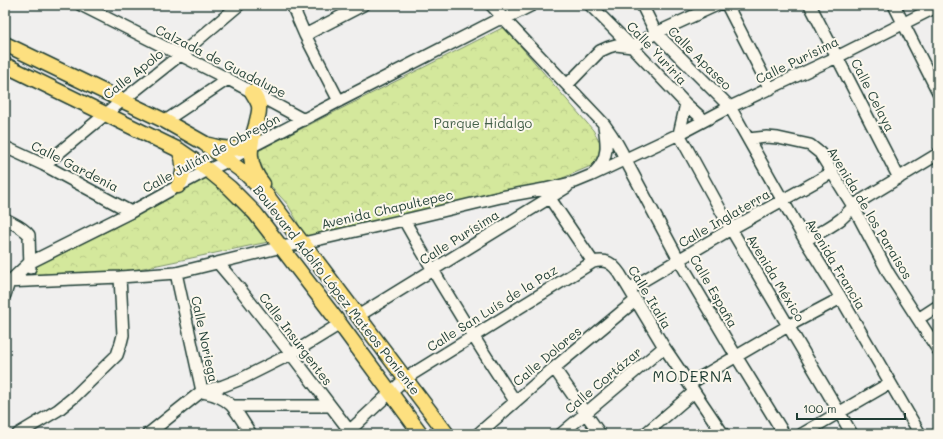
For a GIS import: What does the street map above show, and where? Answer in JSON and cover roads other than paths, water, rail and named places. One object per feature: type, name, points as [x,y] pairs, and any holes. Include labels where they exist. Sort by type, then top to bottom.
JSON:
[{"type":"main road","name":"Boulevard Adolfo López Mateos Poniente","points":[[5,44],[165,121],[204,143],[246,174],[265,192],[447,434]]},
{"type":"main road","name":"Boulevard Adolfo López Mateos Poniente","points":[[5,65],[179,150],[208,170],[230,188],[255,213],[282,247],[421,434]]},
{"type":"main road","points":[[252,92],[259,109],[252,139],[250,153],[251,160],[255,172],[294,222],[302,242]]},
{"type":"main road","points":[[204,143],[212,146],[227,148],[251,147]]},
{"type":"main road","points":[[178,186],[184,171],[183,160],[179,150]]},
{"type":"street","name":"Calzada de Guadalupe","points":[[81,5],[228,79],[304,120]]},
{"type":"street","name":"Calle Apolo","points":[[44,164],[122,100],[180,56],[239,5]]},
{"type":"street","points":[[292,5],[305,35],[338,101]]},
{"type":"street","points":[[305,35],[363,5]]},
{"type":"street","name":"Calle España","points":[[491,5],[500,18],[604,124],[621,149],[679,260],[784,434]]},
{"type":"street","points":[[500,18],[519,5]]},
{"type":"street","points":[[500,18],[532,5]]},
{"type":"street","name":"Calle Yuriria","points":[[590,5],[686,104],[704,120]]},
{"type":"street","name":"Calle Apaseo","points":[[642,5],[656,33],[730,107]]},
{"type":"street","points":[[567,85],[600,51],[616,45],[632,47],[656,33],[717,5]]},
{"type":"street","points":[[727,5],[770,89]]},
{"type":"street","name":"Calle Celaya","points":[[810,5],[899,178]]},
{"type":"street","points":[[894,5],[938,92]]},
{"type":"street","name":"Calle Purísima","points":[[625,159],[679,134],[730,107],[837,57],[938,6]]},
{"type":"street","name":"Calle Julián de Obregón","points":[[7,282],[29,263],[131,212],[338,101],[500,18]]},
{"type":"street","points":[[165,121],[228,79]]},
{"type":"street","points":[[679,134],[686,104]]},
{"type":"street","name":"Avenida Francia","points":[[730,107],[804,240],[841,298],[920,434]]},
{"type":"street","points":[[592,175],[601,165],[606,152],[604,124]]},
{"type":"street","name":"Avenida México","points":[[679,134],[731,230],[852,434]]},
{"type":"street","name":"Avenida de los Paraisos","points":[[748,139],[767,137],[778,138],[810,145],[820,153],[853,206],[889,274],[938,350]]},
{"type":"street","name":"Calle Gardenia","points":[[5,147],[44,164],[131,212]]},
{"type":"street","points":[[804,240],[831,226],[848,213],[853,206],[938,154]]},
{"type":"street","points":[[592,175],[625,159]]},
{"type":"street","name":"Calle Inglaterra","points":[[629,289],[833,172]]},
{"type":"street","name":"Calle Purísima","points":[[358,316],[432,270],[547,193],[592,175]]},
{"type":"street","points":[[547,193],[593,262]]},
{"type":"street","name":"Avenida Chapultepec","points":[[7,282],[176,273],[302,242],[501,197],[547,193]]},
{"type":"street","points":[[5,219],[20,226],[28,235],[31,281]]},
{"type":"street","points":[[404,220],[432,270],[515,401]]},
{"type":"street","name":"Calle Italia","points":[[593,262],[603,261],[610,263],[616,268],[664,347],[723,434]]},
{"type":"street","name":"Calle Insurgentes","points":[[218,262],[291,354],[349,433]]},
{"type":"street","name":"Calle San Luís de la Paz","points":[[349,433],[406,378],[593,262]]},
{"type":"street","name":"Calle Noriega","points":[[176,273],[202,392],[212,394],[232,406],[251,434]]},
{"type":"street","points":[[18,434],[58,410],[74,397],[117,355],[123,335],[120,277]]},
{"type":"street","points":[[5,295],[7,282]]},
{"type":"street","points":[[645,434],[692,388],[736,356],[841,298]]},
{"type":"street","name":"Calle Dolores","points":[[478,434],[515,401],[636,300]]},
{"type":"street","points":[[918,319],[938,306]]},
{"type":"street","points":[[148,434],[202,392],[242,379],[291,354],[340,324]]},
{"type":"street","name":"Calle Cortázar","points":[[561,434],[664,347]]},
{"type":"street","points":[[554,368],[600,434]]},
{"type":"street","points":[[802,434],[890,382]]},
{"type":"street","points":[[232,406],[330,406]]},
{"type":"district","name":"MODERNA","points":[[693,377]]},
{"type":"park label","name":"Parque Hidalgo","points":[[483,123]]}]
